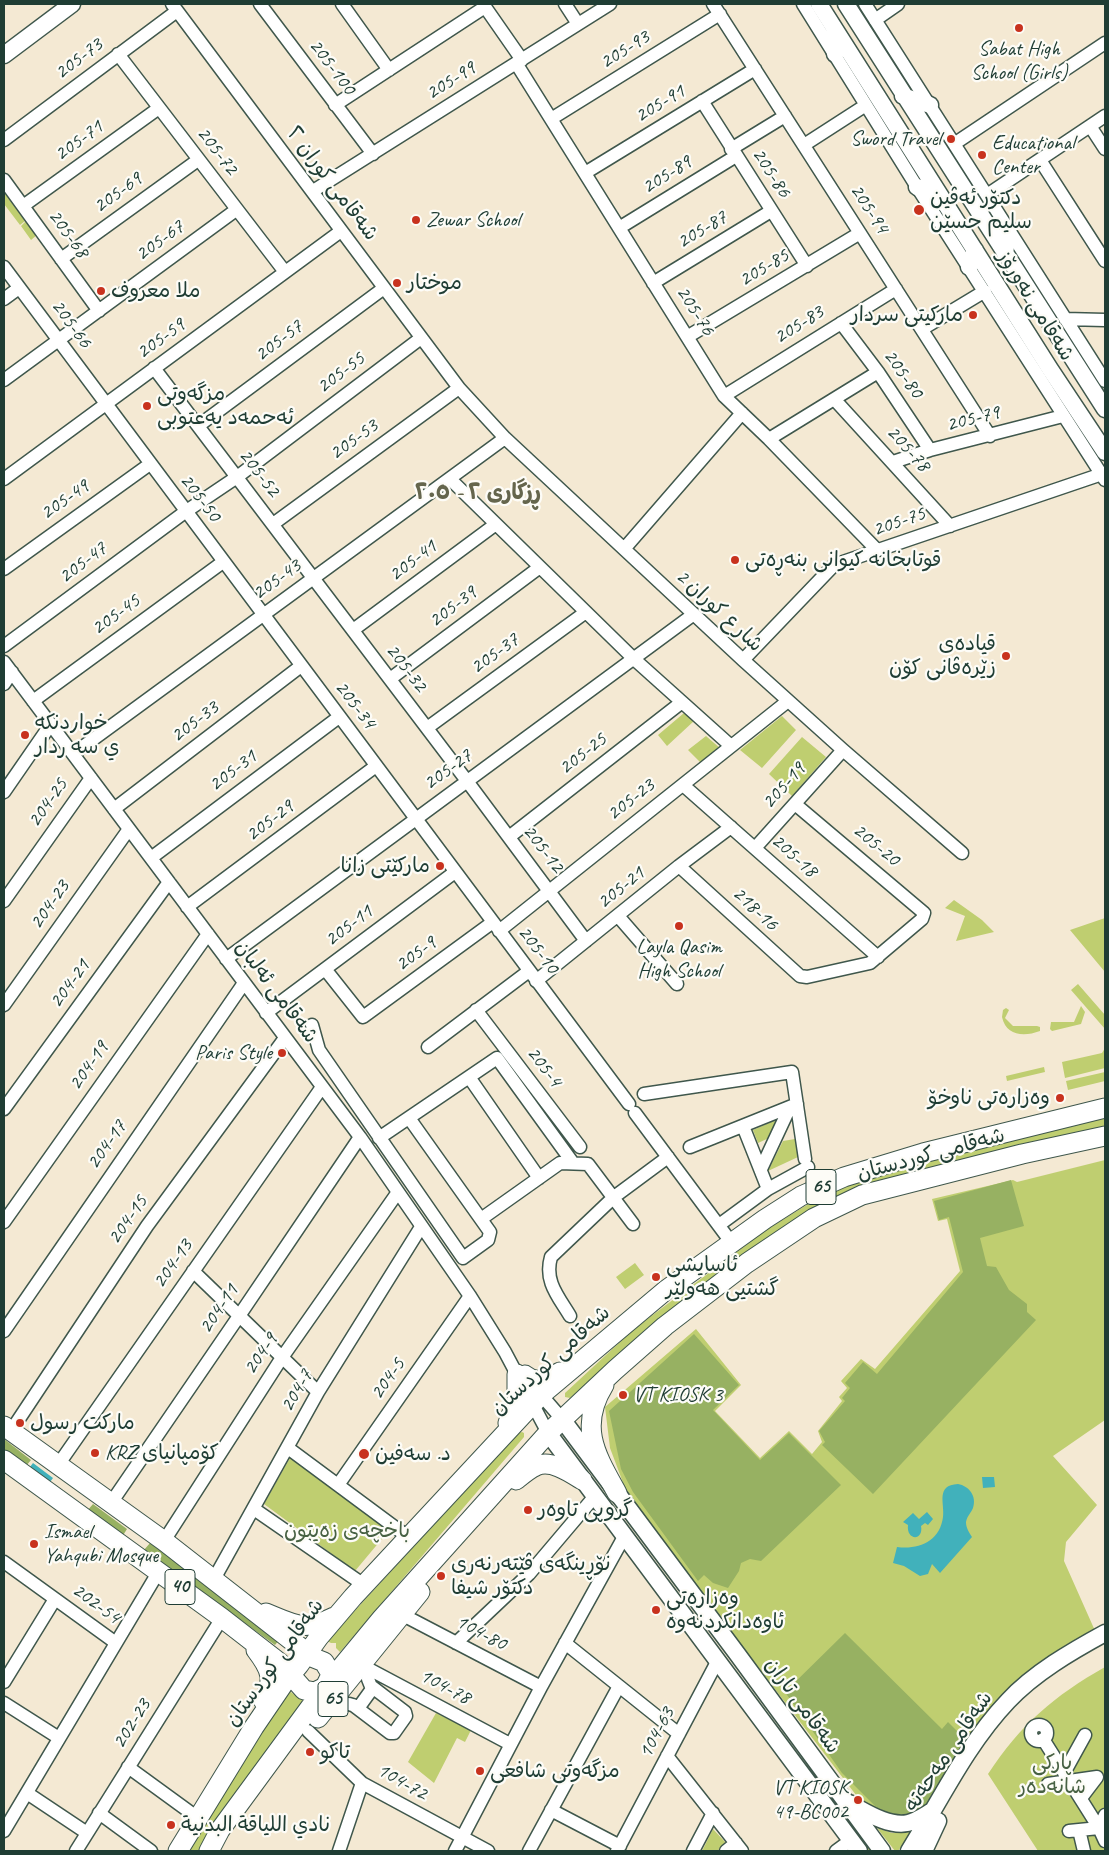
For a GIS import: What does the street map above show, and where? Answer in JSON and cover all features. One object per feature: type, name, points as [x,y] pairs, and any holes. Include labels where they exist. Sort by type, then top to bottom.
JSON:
[{"type":"highway","name":"شەقامی کوردستان","points":[[178,1851],[254,1727],[284,1682],[302,1667],[337,1615],[536,1400],[582,1359],[666,1290],[732,1242],[801,1196],[844,1177],[923,1153],[1105,1108]]},
{"type":"highway","name":"شەقامی کوردستان","points":[[209,1851],[220,1830],[329,1693],[382,1618],[548,1434],[615,1370],[665,1326],[747,1263],[814,1218],[862,1195],[1101,1138]]},
{"type":"highway","points":[[492,1446],[502,1435],[516,1407],[521,1374],[536,1381],[544,1381],[582,1359]]},
{"type":"highway","points":[[615,1370],[596,1399],[592,1412],[591,1427],[596,1452],[617,1493]]},
{"type":"highway","name":"40","points":[[4,1460],[159,1571],[279,1662],[302,1667],[324,1662],[330,1672],[329,1693],[304,1690],[302,1667],[248,1606],[164,1541],[7,1428]]},
{"type":"highway","points":[[490,1498],[536,1466],[542,1464],[570,1472],[582,1480]]},
{"type":"highway","points":[[118,1542],[128,1545],[137,1539],[139,1528],[132,1519]]},
{"type":"highway","name":"شەقامی کوردستان","points":[[215,1851],[308,1731],[329,1693],[361,1663],[403,1615],[428,1582],[447,1546]]},
{"type":"highway","points":[[248,1606],[302,1626],[314,1626],[337,1615]]},
{"type":"highway","points":[[246,1637],[265,1661],[271,1676],[270,1688],[254,1727]]},
{"type":"main road","points":[[4,55],[72,4]]},
{"type":"main road","name":"شەقامی نەورۆز","points":[[819,4],[1050,369],[1105,452]]},
{"type":"main road","name":"شەقامی نەورۆز","points":[[846,4],[1105,410]]},
{"type":"main road","points":[[834,28],[835,54]]},
{"type":"main road","points":[[904,96],[930,105]]},
{"type":"main road","points":[[917,187],[943,199]]},
{"type":"main road","points":[[1005,255],[1008,228]]},
{"type":"main road","points":[[969,267],[975,250]]},
{"type":"main road","name":"شەقامی تاران","points":[[562,1420],[882,1851]]},
{"type":"main road","name":"شەقامی تاران","points":[[548,1434],[855,1846]]},
{"type":"main road","points":[[677,1606],[693,1594]]},
{"type":"main road","name":"شەقامی مەحەتە","points":[[909,1851],[961,1764],[985,1728],[1008,1700],[1050,1666],[1105,1633]]},
{"type":"main road","name":"شەقامی مەحەتە","points":[[924,1851],[939,1818],[994,1731],[1020,1701],[1056,1671],[1105,1642]]},
{"type":"main road","points":[[846,1802],[878,1818],[894,1823],[906,1824],[934,1810]]},
{"type":"street","name":"205-100","points":[[260,4],[372,154]]},
{"type":"street","points":[[342,4],[389,70]]},
{"type":"street","points":[[565,4],[578,24]]},
{"type":"street","name":"205-99","points":[[313,192],[610,4]]},
{"type":"street","points":[[803,4],[917,187],[1104,477]]},
{"type":"street","points":[[865,4],[1105,381]]},
{"type":"street","points":[[875,20],[898,4]]},
{"type":"street","points":[[335,105],[484,5]]},
{"type":"street","name":"205-76","points":[[484,5],[519,61],[551,119],[724,396],[769,439],[877,550]]},
{"type":"street","name":"205-73","points":[[4,140],[118,54],[175,7]]},
{"type":"street","name":"شەقامی کوران ٢","points":[[175,7],[459,388]]},
{"type":"street","name":"205-94","points":[[716,9],[990,436]]},
{"type":"street","name":"205-93","points":[[551,119],[716,9]]},
{"type":"street","points":[[954,144],[1105,43]]},
{"type":"street","name":"205-72","points":[[118,54],[285,272]]},
{"type":"street","name":"205-91","points":[[585,173],[755,69]]},
{"type":"street","name":"205-86","points":[[702,101],[807,266]]},
{"type":"street","points":[[804,145],[866,105]]},
{"type":"street","name":"205-71","points":[[23,206],[159,108]]},
{"type":"street","name":"205-89","points":[[619,228],[734,153],[786,116]]},
{"type":"street","points":[[987,194],[1105,116]]},
{"type":"street","points":[[1090,126],[1105,149]]},
{"type":"street","name":"205-69","points":[[61,259],[198,160]]},
{"type":"street","points":[[1040,160],[1105,262]]},
{"type":"street","name":"205-68","points":[[4,180],[99,311]]},
{"type":"street","name":"205-67","points":[[4,380],[236,210]]},
{"type":"street","name":"205-87","points":[[653,283],[771,211]]},
{"type":"street","name":"205-59","points":[[4,479],[341,230]]},
{"type":"street","name":"205-85","points":[[687,337],[860,233]]},
{"type":"street","name":"205-66","points":[[4,267],[105,404]]},
{"type":"street","points":[[4,300],[19,288]]},
{"type":"street","name":"205-57","points":[[198,426],[384,288]]},
{"type":"street","name":"205-83","points":[[724,396],[896,289]]},
{"type":"street","points":[[922,329],[985,291]]},
{"type":"street","points":[[1065,319],[1105,320]]},
{"type":"street","name":"205-80","points":[[841,323],[878,372],[930,450]]},
{"type":"street","name":"205-55","points":[[185,512],[421,338]]},
{"type":"street","name":"205-52","points":[[154,368],[314,578]]},
{"type":"street","points":[[769,439],[878,372]]},
{"type":"street","name":"شارع كوران 2","points":[[459,388],[505,438],[742,660],[962,853]]},
{"type":"street","name":"205-53","points":[[273,524],[459,388]]},
{"type":"street","name":"205-78","points":[[835,400],[950,526]]},
{"type":"street","name":"205-50","points":[[105,404],[263,615]]},
{"type":"street","points":[[624,549],[742,414]]},
{"type":"street","name":"205-79","points":[[893,462],[930,450],[1063,416]]},
{"type":"street","name":"205-43","points":[[73,754],[505,438]]},
{"type":"street","name":"205-49","points":[[4,569],[150,464]]},
{"type":"street","name":"205-75","points":[[742,660],[834,565],[1104,477]]},
{"type":"street","points":[[450,478],[634,659],[731,746]]},
{"type":"street","name":"205-47","points":[[4,646],[185,512]]},
{"type":"street","name":"205-41","points":[[353,630],[496,524]]},
{"type":"street","name":"205-45","points":[[33,701],[223,562]]},
{"type":"street","name":"205-39","points":[[390,679],[540,566]]},
{"type":"street","name":"205-32","points":[[314,578],[467,781]]},
{"type":"street","name":"205-37","points":[[427,728],[586,612]]},
{"type":"street","name":"205-27","points":[[226,959],[694,614]]},
{"type":"street","name":"205-34","points":[[263,615],[416,819]]},
{"type":"street","name":"شەقامی ئەلبان","points":[[4,662],[360,1137],[470,1296],[521,1374],[536,1400],[548,1434]]},
{"type":"street","name":"205-33","points":[[114,809],[301,666]]},
{"type":"street","points":[[4,684],[12,672]]},
{"type":"street","name":"205-23","points":[[496,926],[549,891],[788,701]]},
{"type":"street","name":"205-25","points":[[509,837],[682,702]]},
{"type":"street","name":"205-31","points":[[151,858],[339,717]]},
{"type":"street","points":[[4,792],[51,724]]},
{"type":"street","name":"205-19","points":[[755,848],[843,750]]},
{"type":"street","name":"205-29","points":[[187,907],[376,766]]},
{"type":"street","name":"204-25","points":[[4,901],[91,778]]},
{"type":"street","name":"205-12","points":[[467,781],[586,941]]},
{"type":"street","name":"205-18","points":[[683,784],[878,957]]},
{"type":"street","name":"205-20","points":[[795,804],[923,911],[922,919],[878,957]]},
{"type":"street","name":"205-10","points":[[416,819],[732,1242]]},
{"type":"street","name":"205-21","points":[[428,1047],[476,1010],[586,941],[731,827]]},
{"type":"street","name":"204-23","points":[[4,1005],[129,828]]},
{"type":"street","name":"218-16","points":[[679,866],[800,976],[807,977],[870,963],[878,957]]},
{"type":"street","name":"205-11","points":[[266,1013],[455,872]]},
{"type":"street","name":"204-21","points":[[4,1109],[169,882]]},
{"type":"street","points":[[618,916],[677,984]]},
{"type":"street","name":"205-9","points":[[325,969],[363,1017],[496,926]]},
{"type":"street","name":"204-19","points":[[4,1222],[208,934]]},
{"type":"street","name":"204-17","points":[[4,1331],[244,983]]},
{"type":"street","name":"205-4","points":[[476,1010],[580,1147]]},
{"type":"street","points":[[312,1025],[318,1050],[462,1258],[488,1240],[490,1232],[409,1118]]},
{"type":"street","name":"204-15","points":[[7,1428],[147,1226],[285,1038]]},
{"type":"street","points":[[379,1138],[497,1058],[573,1164]]},
{"type":"street","points":[[644,1094],[792,1072],[794,1106],[806,1163],[768,1188],[719,1225]]},
{"type":"street","points":[[469,1077],[539,1178]]},
{"type":"street","name":"204-13","points":[[58,1465],[322,1087]]},
{"type":"street","points":[[690,1147],[794,1106]]},
{"type":"street","points":[[760,1169],[794,1106]]},
{"type":"street","points":[[744,1126],[768,1188]]},
{"type":"street","name":"204-11","points":[[111,1503],[360,1137]]},
{"type":"street","points":[[570,1316],[550,1284],[550,1257],[614,1198],[668,1157]]},
{"type":"street","points":[[481,1219],[560,1163],[588,1164],[633,1224]]},
{"type":"street","name":"204-9","points":[[164,1541],[281,1359],[398,1192]]},
{"type":"street","name":"204-7","points":[[214,1579],[318,1392],[421,1226]]},
{"type":"street","points":[[193,1271],[281,1359],[318,1392]]},
{"type":"street","name":"204-5","points":[[338,1485],[470,1296]]},
{"type":"street","name":"شەقامی ئەلبان","points":[[536,1400],[562,1420]]},
{"type":"street","points":[[288,1448],[408,1537]]},
{"type":"street","points":[[456,1643],[529,1574],[595,1496]]},
{"type":"street","points":[[254,1509],[364,1585]]},
{"type":"street","points":[[454,1851],[510,1744],[625,1535]]},
{"type":"street","name":"202-54","points":[[4,1562],[116,1643]]},
{"type":"street","points":[[4,1831],[159,1571]]},
{"type":"street","points":[[4,1682],[55,1600]]},
{"type":"street","name":"104-80","points":[[403,1615],[541,1687]]},
{"type":"street","name":"202-23","points":[[77,1851],[222,1618]]},
{"type":"street","points":[[565,1643],[679,1734]]},
{"type":"street","name":"104-63","points":[[618,1849],[718,1660]]},
{"type":"street","points":[[353,1705],[390,1733],[394,1732],[406,1716],[406,1712],[371,1686],[361,1663]]},
{"type":"street","name":"104-78","points":[[361,1663],[367,1668],[510,1744]]},
{"type":"street","points":[[329,1693],[359,1707],[372,1689],[371,1686]]},
{"type":"street","points":[[529,1851],[619,1686]]},
{"type":"street","points":[[4,1703],[59,1738]]},
{"type":"street","name":"104-72","points":[[308,1731],[362,1783],[488,1851]]},
{"type":"street","points":[[1067,1777],[1086,1736]]},
{"type":"street","points":[[1043,1739],[1081,1798],[1105,1840]]},
{"type":"street","points":[[667,1756],[713,1813],[735,1848]]},
{"type":"street","points":[[128,1767],[198,1818]]},
{"type":"street","points":[[1048,1784],[1067,1777],[1097,1777],[1081,1798]]},
{"type":"street","points":[[339,1851],[362,1783]]},
{"type":"street","points":[[27,1793],[87,1833]]},
{"type":"street","points":[[551,1810],[618,1849]]},
{"type":"street","points":[[693,1851],[713,1813]]},
{"type":"street","points":[[99,1814],[151,1851]]},
{"type":"street","points":[[1099,1828],[1105,1816]]},
{"type":"street","points":[[1084,1851],[1074,1830],[1099,1828]]},
{"type":"street","points":[[836,1851],[855,1846]]},
{"type":"green space","points":[[4,192],[25,221],[20,225],[4,204]]},
{"type":"green space","points":[[26,221],[37,235],[31,240],[21,226]]},
{"type":"green space","points":[[684,713],[694,721],[667,746],[658,735]]},
{"type":"green space","points":[[782,716],[796,730],[762,768],[740,750]]},
{"type":"green space","points":[[706,736],[721,749],[702,764],[688,750]]},
{"type":"green space","points":[[802,737],[826,757],[792,796],[769,774]]},
{"type":"green space","points":[[954,900],[982,920],[994,932],[956,941],[965,916],[945,908]]},
{"type":"green space","points":[[1105,918],[1105,972],[1070,930]]},
{"type":"green space","points":[[1078,984],[1105,1015],[1105,1029],[1071,990]]},
{"type":"green space","points":[[1081,1006],[1085,1012],[1081,1024],[1052,1031],[1050,1029],[1051,1022],[1074,1022]]},
{"type":"green space","points":[[1006,1008],[1009,1010],[1005,1018],[1013,1026],[1037,1026],[1040,1027],[1040,1031],[1022,1034],[1007,1028],[1002,1017],[1003,1010]]},
{"type":"green space","points":[[1105,1048],[1105,1068],[1065,1078],[1062,1062],[1102,1053]]},
{"type":"green space","points":[[1044,1067],[1045,1072],[1007,1081],[1006,1076]]},
{"type":"green space","points":[[1105,1072],[1105,1081],[1068,1090],[1066,1081]]},
{"type":"green space","points":[[1105,1118],[1105,1129],[862,1192],[643,1338],[570,1398],[565,1397],[565,1393],[634,1329],[766,1230],[810,1203],[857,1181],[913,1163]]},
{"type":"green space","points":[[776,1120],[769,1138],[758,1143],[753,1130]]},
{"type":"green space","points":[[795,1139],[798,1157],[768,1171],[783,1141]]},
{"type":"green space","points":[[1105,1160],[1105,1420],[1053,1456],[1097,1505],[1066,1542],[1064,1561],[1096,1633],[1042,1669],[924,1810],[914,1818],[876,1811],[856,1795],[666,1547],[625,1488],[610,1448],[605,1407],[696,1329],[741,1385],[715,1411],[760,1458],[789,1431],[812,1454],[822,1442],[818,1431],[842,1401],[839,1397],[847,1388],[841,1381],[861,1359],[875,1369],[960,1271],[947,1219],[938,1221],[932,1199],[1013,1180],[1017,1182]]},
{"type":"green space","points":[[1011,1180],[1024,1226],[980,1238],[987,1266],[996,1267],[1009,1290],[1027,1304],[1027,1312],[1036,1320],[873,1494],[822,1445],[825,1442],[819,1431],[845,1401],[842,1398],[850,1388],[845,1383],[863,1362],[877,1374],[963,1272],[949,1217],[939,1220],[934,1201]]},
{"type":"green space","points":[[635,1263],[644,1275],[625,1289],[616,1277]]},
{"type":"green space","points":[[694,1334],[739,1385],[713,1410],[760,1460],[789,1433],[841,1485],[761,1561],[750,1559],[741,1563],[739,1571],[728,1588],[713,1583],[704,1575],[698,1581],[633,1492],[621,1469],[609,1411]]},
{"type":"green space","points":[[522,1432],[524,1437],[340,1652],[336,1648],[336,1643],[327,1641],[518,1433]]},
{"type":"green space","points":[[4,1439],[31,1460],[26,1466],[4,1450]]},
{"type":"green space","name":"باخچەی زەیتون","points":[[291,1456],[391,1528],[355,1571],[264,1504]]},
{"type":"green space","points":[[93,1504],[127,1529],[122,1537],[87,1511]]},
{"type":"green space","points":[[150,1543],[280,1639],[275,1645],[144,1550]]},
{"type":"green space","points":[[845,1633],[942,1729],[948,1722],[966,1740],[932,1797],[917,1817],[897,1817],[879,1810],[842,1773],[785,1692]]},
{"type":"green space","name":"پارکی شانەدەر","points":[[1105,1667],[1105,1851],[1038,1851],[988,1774],[1013,1740],[1054,1700]]},
{"type":"green space","points":[[288,1690],[303,1701],[235,1795],[199,1851],[187,1851]]},
{"type":"green space","points":[[436,1713],[471,1730],[465,1742],[457,1738],[434,1783],[408,1762]]},
{"type":"green space","points":[[826,1786],[874,1851],[867,1851],[821,1789]]},
{"type":"green space","points":[[877,1828],[892,1833],[912,1832],[898,1851],[895,1851]]},
{"type":"green space","points":[[713,1829],[726,1843],[717,1851],[702,1851]]},
{"type":"water","points":[[33,1463],[53,1478],[50,1482],[30,1467]]},
{"type":"water","points":[[982,1477],[994,1477],[995,1487],[983,1488]]},
{"type":"water","points":[[958,1484],[969,1489],[974,1499],[973,1508],[966,1522],[972,1537],[940,1573],[932,1564],[928,1574],[920,1576],[904,1566],[893,1563],[897,1547],[905,1548],[920,1545],[933,1538],[938,1532],[943,1517],[944,1491],[951,1485]]},
{"type":"water","points":[[927,1512],[933,1519],[928,1525],[925,1523],[921,1526],[918,1536],[912,1536],[908,1530],[908,1525],[903,1522],[913,1513],[919,1519]]},
{"type":"place","name":"Sabat High School (Girls)","points":[[1019,28]]},
{"type":"place","name":"Sword Travel","points":[[951,139]]},
{"type":"place","name":"Educational Center","points":[[982,155]]},
{"type":"place","name":"دکتۆر ئەڤین سلیم حسێن","points":[[919,210]]},
{"type":"place","name":"Zewar School","points":[[416,220]]},
{"type":"place","name":"موختار","points":[[397,283]]},
{"type":"place","name":"ملا معروف","points":[[101,291]]},
{"type":"place","name":"ماركيتى سردار","points":[[973,315]]},
{"type":"place","name":"مزگەوتی ئەحمەد یەعتوبی","points":[[147,406]]},
{"type":"place","name":"قوتابخانە کیوانی بنەڕەتی","points":[[735,560]]},
{"type":"place","name":"قیادەی زێرەڤانی کۆن","points":[[1006,656]]},
{"type":"place","name":"خواردنكه ي سه ردار","points":[[25,735]]},
{"type":"place","name":"مارکێتی زانا","points":[[440,866]]},
{"type":"place","name":"Layla Qasim High School","points":[[679,926]]},
{"type":"place","name":"Paris Style","points":[[282,1053]]},
{"type":"place","name":"وەزارەتی ناوخۆ","points":[[1060,1098]]},
{"type":"place","name":"ئاسایشی گشتیی هەولێر","points":[[656,1277]]},
{"type":"place","name":"VT KIOSK 3","points":[[623,1395]]},
{"type":"place","name":"مارکت رسول","points":[[20,1423]]},
{"type":"place","name":"KRZ كۆمپانیای","points":[[95,1453]]},
{"type":"place","name":"د. سەفین","points":[[364,1454]]},
{"type":"place","name":"گروپی تاوەر","points":[[528,1510]]},
{"type":"place","name":"Ismael Yahqubi Mosque","points":[[34,1544]]},
{"type":"place","name":"نۆڕینگەی ڤێتەرنەری دکتۆر شیفا","points":[[441,1576]]},
{"type":"place","name":"وەزارەتی ئاوەدانکردنەوە","points":[[656,1610]]},
{"type":"place","name":"تاكو","points":[[310,1752]]},
{"type":"place","name":"مزگەوتی شافعی","points":[[480,1771]]},
{"type":"place","name":"VT KIOSK 49-BC002","points":[[858,1800]]},
{"type":"place","name":"نادي اللياقة البدنية","points":[[171,1825]]},
{"type":"district","name":"ڕزگاری ٢ - ٢٠٥","points":[[478,493]]}]
